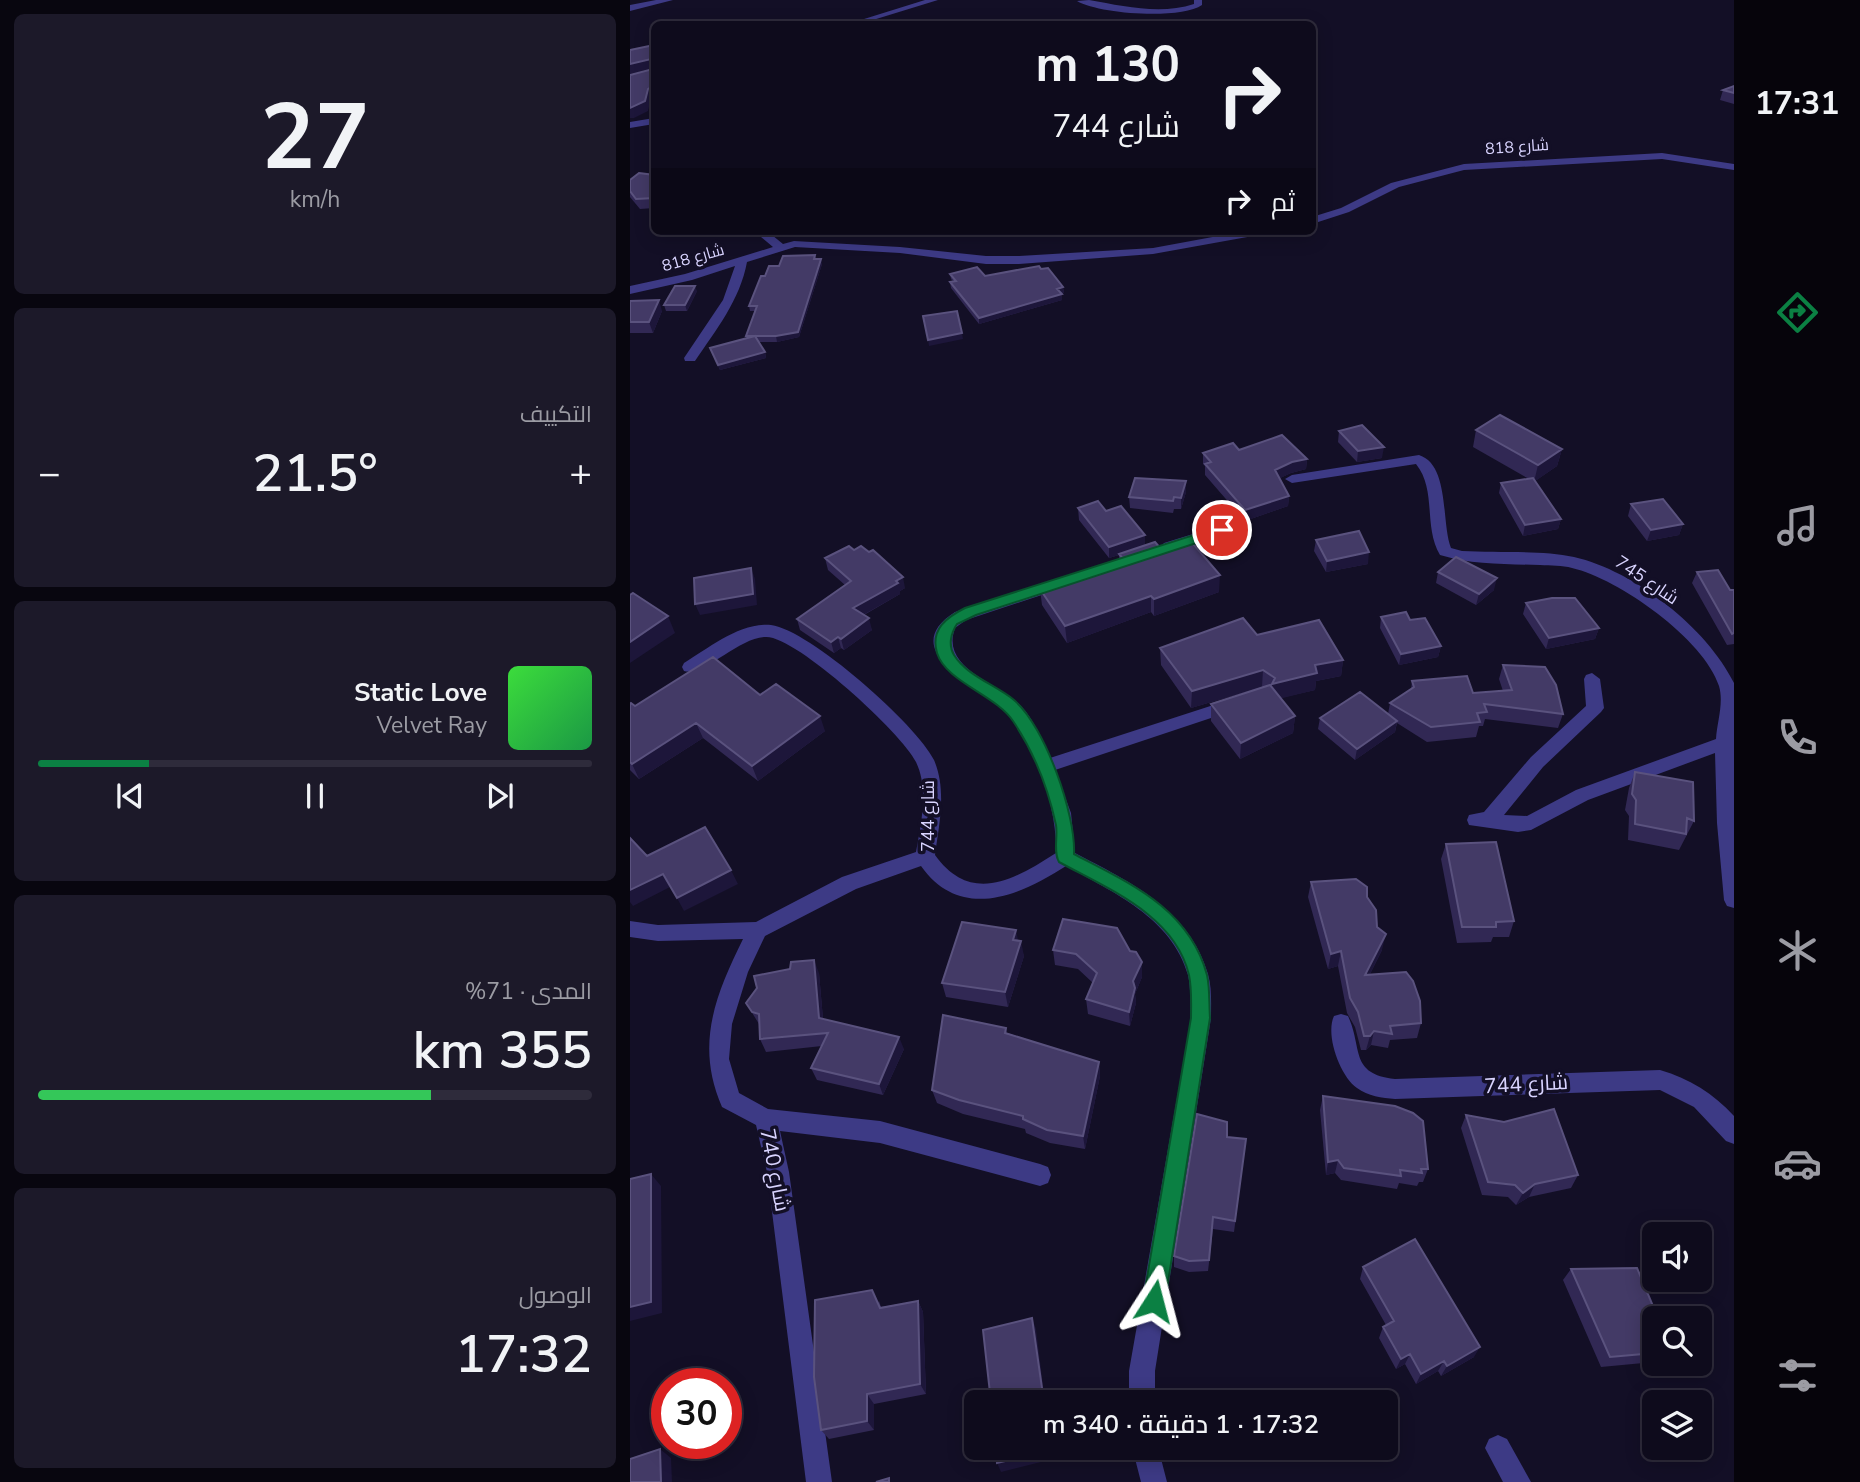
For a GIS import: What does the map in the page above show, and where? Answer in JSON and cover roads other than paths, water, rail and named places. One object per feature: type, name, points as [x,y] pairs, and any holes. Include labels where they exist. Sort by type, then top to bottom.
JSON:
[{"type":"street","points":[[630,8],[669,0]]},
{"type":"street","points":[[862,21],[934,0]]},
{"type":"street","points":[[1081,1],[1111,7],[1177,11],[1198,5],[1198,0]]},
{"type":"street","points":[[630,125],[651,122]]},
{"type":"street","name":"شارع 818","points":[[1316,220],[1345,210],[1395,185],[1464,167],[1662,156],[1734,167]]},
{"type":"street","points":[[765,235],[780,247]]},
{"type":"street","name":"شارع 818","points":[[630,290],[688,277],[794,244],[900,250],[950,258],[1018,260],[1153,251],[1242,235]]},
{"type":"street","points":[[690,358],[733,295],[742,260]]},
{"type":"street","name":"شارع 745","points":[[1292,479],[1419,459],[1426,465],[1435,482],[1438,520],[1445,551],[1461,556],[1572,562],[1587,566],[1619,582],[1682,627],[1712,659],[1728,689],[1724,743],[1734,900]]},
{"type":"street","points":[[1159,551],[1222,530]]},
{"type":"street","points":[[1082,576],[970,611],[952,621],[943,640],[945,653],[957,669],[1011,706],[1028,731],[1057,792],[1064,824],[1065,857],[1121,887],[1163,915],[1181,936],[1198,975],[1201,1018],[1142,1371],[1142,1390]]},
{"type":"street","name":"شارع 744","points":[[690,667],[740,638],[765,631],[790,637],[819,656],[920,750],[929,774],[931,796],[925,857],[938,875],[951,885],[976,890],[1010,886],[1038,875],[1065,857]]},
{"type":"street","points":[[1592,679],[1595,708],[1537,762],[1516,790],[1482,819],[1518,825],[1531,823],[1582,795],[1724,743]]},
{"type":"street","points":[[1046,766],[1250,699]]},
{"type":"street","points":[[630,929],[658,933],[758,930],[849,883],[925,857]]},
{"type":"street","name":"شارع 740","points":[[758,930],[745,952],[721,1026],[717,1054],[730,1100],[766,1119],[778,1172],[819,1482]]},
{"type":"street","name":"شارع 744","points":[[1341,1023],[1349,1059],[1356,1074],[1369,1085],[1395,1089],[1660,1080],[1677,1084],[1710,1104],[1734,1133]]},
{"type":"street","points":[[766,1119],[880,1132],[1040,1175]]},
{"type":"street","points":[[1498,1448],[1518,1482]]},
{"type":"street","points":[[1148,1460],[1153,1482]]}]
